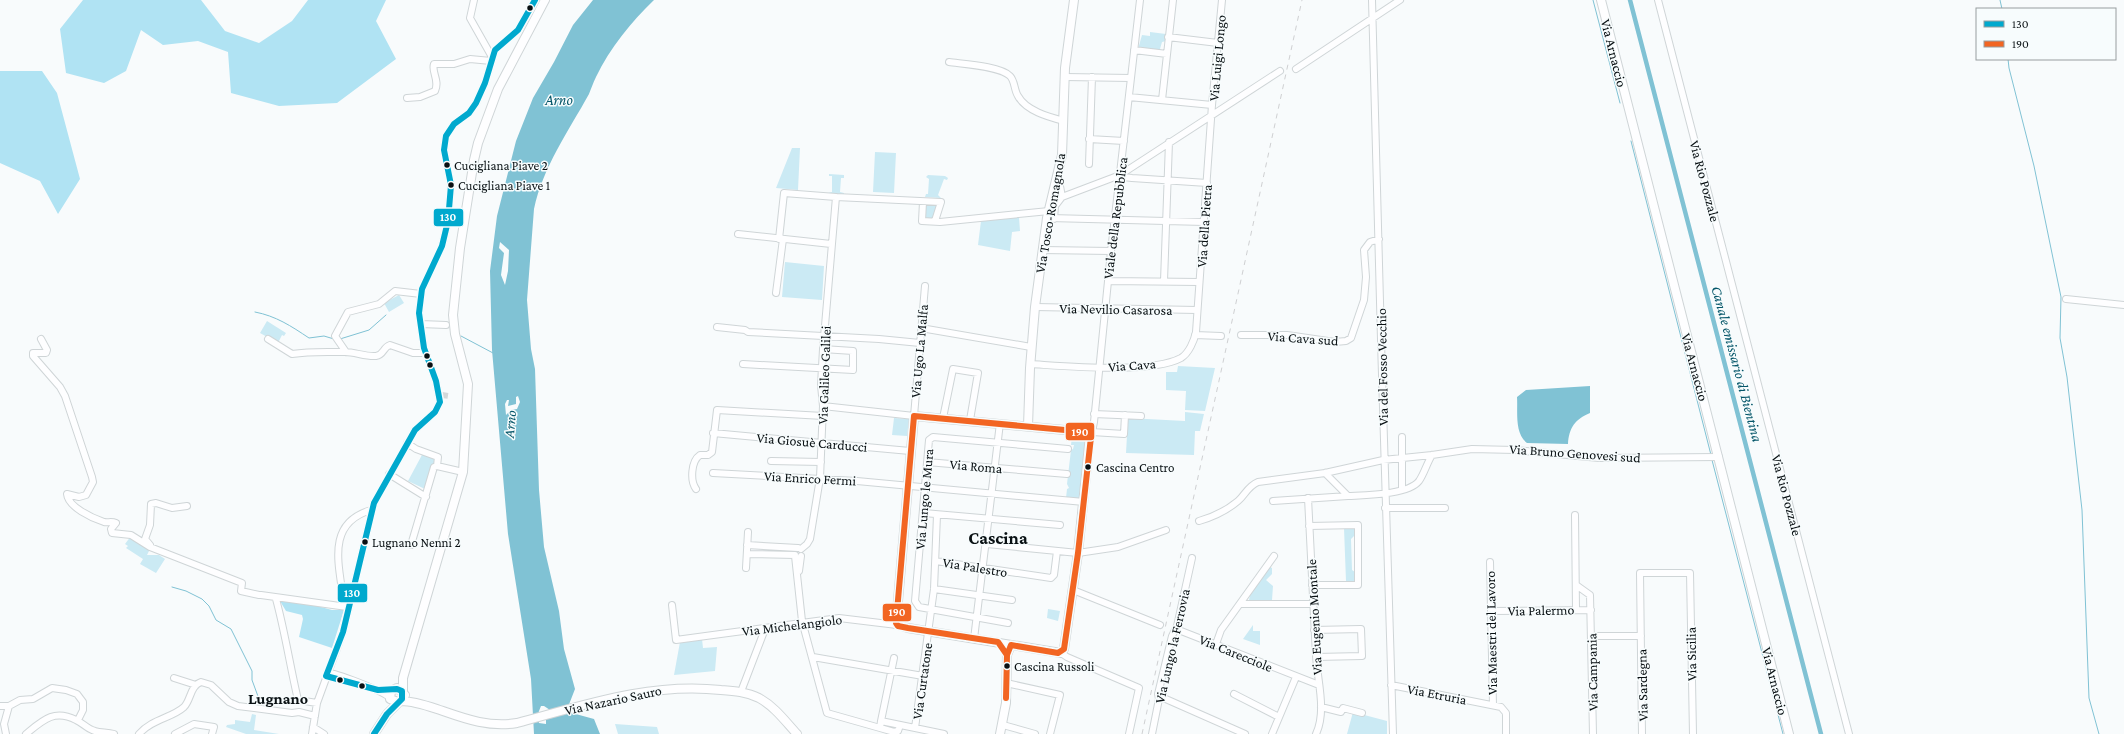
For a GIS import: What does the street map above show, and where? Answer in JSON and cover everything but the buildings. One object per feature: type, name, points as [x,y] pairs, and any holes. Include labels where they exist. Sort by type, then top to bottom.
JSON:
[{"type":"main road","points":[[374,734],[387,714],[403,678],[463,472],[468,384],[455,334],[453,315],[460,248],[470,178],[478,143],[495,96],[545,0]]},
{"type":"main road","name":"Via Tosco-Romagnola","points":[[1028,426],[1031,347],[1035,308],[1042,250],[1058,173],[1064,121],[1065,77],[1074,0]]},
{"type":"main road","name":"Via Arnaccio","points":[[1601,0],[1714,457],[1789,734]]},
{"type":"main road","points":[[897,625],[896,619],[914,416],[970,420],[1086,432],[1091,435],[1084,502],[1064,649],[1061,652]]},
{"type":"main road","name":"Via Michelangiolo","points":[[897,625],[928,632],[1061,652]]},
{"type":"main road","points":[[998,642],[1007,655]]},
{"type":"main road","points":[[1000,734],[1003,725],[1007,655],[1011,645]]},
{"type":"main road","name":"Via Nazario Sauro","points":[[395,696],[483,723],[500,725],[517,723],[645,691],[676,688],[705,688],[746,693],[771,706],[797,734]]},
{"type":"street","points":[[474,0],[470,20],[491,59]]},
{"type":"street","points":[[324,734],[312,731],[317,703],[343,632],[346,607],[371,510],[415,430],[438,408],[441,395],[425,353],[421,324],[421,294],[442,246],[448,221],[451,185],[444,150],[446,136],[454,124],[471,109],[480,95],[489,72],[491,59],[497,47],[521,26],[535,0]]},
{"type":"street","name":"Viale della Repubblica","points":[[1091,435],[1114,220],[1140,0]]},
{"type":"street","points":[[1162,100],[1173,0]]},
{"type":"street","name":"Via Luigi Longo","points":[[1212,116],[1222,0]]},
{"type":"street","name":"Via del Fosso Vecchio","points":[[1372,0],[1379,239],[1383,460],[1393,734]]},
{"type":"street","points":[[1296,69],[1400,0]]},
{"type":"street","name":"Via Rio Pozzale","points":[[1658,0],[1849,734]]},
{"type":"street","points":[[1168,37],[1218,43]]},
{"type":"street","points":[[1134,50],[1167,54]]},
{"type":"street","points":[[407,98],[420,97],[435,91],[437,83],[433,69],[434,64],[454,64],[470,59],[491,59]]},
{"type":"street","points":[[949,62],[974,65],[1008,75],[1011,78],[1018,97],[1024,103],[1045,115],[1064,121]]},
{"type":"street","points":[[1050,216],[1062,197],[1120,175],[1280,71]]},
{"type":"street","points":[[1065,77],[1131,78]]},
{"type":"street","points":[[1089,164],[1092,77]]},
{"type":"street","points":[[1129,97],[1212,106]]},
{"type":"street","name":"Via della Pietra","points":[[1195,335],[1212,116]]},
{"type":"street","points":[[1200,123],[1211,126]]},
{"type":"street","points":[[1089,139],[1124,141]]},
{"type":"street","points":[[1164,281],[1169,142]]},
{"type":"street","points":[[1058,173],[1062,197]]},
{"type":"street","points":[[1120,175],[1122,177],[1207,183]]},
{"type":"street","points":[[776,293],[784,193],[941,202],[935,221]]},
{"type":"street","name":"Via Galileo Galilei","points":[[836,197],[823,349],[821,385],[823,416],[820,478],[810,539],[807,545],[794,551],[797,556],[799,569],[804,624],[827,713],[880,728]]},
{"type":"street","points":[[923,202],[922,220],[935,221],[1050,216],[1114,220],[1204,222]]},
{"type":"street","points":[[738,234],[831,244]]},
{"type":"street","name":"Via Cava sud","points":[[1241,335],[1287,335],[1335,342],[1348,340],[1354,331],[1364,300],[1365,247],[1370,242],[1379,239]]},
{"type":"street","points":[[1042,250],[1111,251]]},
{"type":"street","points":[[1108,281],[1199,282]]},
{"type":"street","name":"Via Ugo La Malfa","points":[[914,416],[925,286]]},
{"type":"street","points":[[346,352],[337,339],[335,333],[348,312],[379,304],[394,291],[421,294]]},
{"type":"street","points":[[2066,299],[2124,305]]},
{"type":"street","name":"Via Nevilio Casarosa","points":[[1035,308],[1197,310]]},
{"type":"street","points":[[421,324],[446,326]]},
{"type":"street","points":[[718,327],[745,330],[748,332],[920,343]]},
{"type":"street","points":[[921,328],[1031,347]]},
{"type":"street","points":[[1195,335],[1221,336]]},
{"type":"street","name":"Via Cava","points":[[1030,364],[1099,367],[1142,366],[1178,359],[1187,352],[1195,335]]},
{"type":"street","points":[[41,339],[47,350],[46,353],[35,353],[33,356],[60,386],[65,396],[93,482],[86,495],[79,497],[68,494],[67,497],[71,503],[88,515],[105,522],[116,523],[111,529],[112,533],[131,535],[154,549],[242,583],[241,591],[276,599],[306,601],[346,607]]},
{"type":"street","points":[[268,339],[292,354],[315,351],[346,352],[376,356],[381,355],[385,348],[390,345],[413,353],[425,353]]},
{"type":"street","points":[[743,364],[822,370],[853,370],[853,351],[823,349]]},
{"type":"street","points":[[943,418],[953,369],[978,373],[970,420]]},
{"type":"street","points":[[823,406],[914,416]]},
{"type":"street","points":[[696,489],[693,486],[695,459],[700,455],[710,454],[716,412],[721,409],[823,416]]},
{"type":"street","points":[[1094,414],[1140,416]]},
{"type":"street","points":[[1091,435],[1124,434],[1125,416]]},
{"type":"street","points":[[974,638],[987,544],[1000,423]]},
{"type":"street","name":"Via Giosuè Carducci","points":[[714,433],[910,451]]},
{"type":"street","name":"Via Lungo le Mura","points":[[1008,623],[919,607],[915,601],[924,513],[929,440],[933,437],[1068,449]]},
{"type":"street","points":[[1402,437],[1402,489]]},
{"type":"street","points":[[408,444],[438,457],[437,466],[433,470],[411,545]]},
{"type":"street","name":"Via Bruno Genovesi sud","points":[[1383,460],[1432,456],[1459,450],[1502,449],[1599,458],[1714,457]]},
{"type":"street","points":[[1273,501],[1385,493],[1402,489],[1418,482],[1432,456]]},
{"type":"street","points":[[1199,521],[1217,516],[1236,503],[1255,484],[1270,480],[1325,473],[1383,460]]},
{"type":"street","points":[[771,461],[821,462]]},
{"type":"street","name":"Via Roma","points":[[928,462],[1067,474]]},
{"type":"street","points":[[437,466],[463,472]]},
{"type":"street","name":"Via Enrico Fermi","points":[[713,473],[820,478],[1084,502]]},
{"type":"street","points":[[1325,473],[1348,496]]},
{"type":"street","points":[[390,474],[426,497]]},
{"type":"street","name":"Via Eugenio Montale","points":[[1308,498],[1314,630],[1321,707],[1320,722],[1316,734]]},
{"type":"street","points":[[154,549],[145,539],[150,525],[151,504],[156,503],[172,508],[187,506]]},
{"type":"street","points":[[1385,508],[1445,508]]},
{"type":"street","points":[[346,607],[337,553],[339,539],[351,522],[371,510]]},
{"type":"street","points":[[924,513],[1060,525]]},
{"type":"street","name":"Via Curtatone","points":[[915,728],[934,589],[937,515]]},
{"type":"street","points":[[1575,515],[1576,610]]},
{"type":"street","points":[[1309,526],[1358,525],[1358,585],[1312,585]]},
{"type":"street","points":[[987,544],[1078,553],[1118,547],[1166,530]]},
{"type":"street","points":[[746,568],[748,532]]},
{"type":"street","points":[[747,545],[800,548]]},
{"type":"street","name":"Via Palestro","points":[[936,561],[1052,578],[1057,551]]},
{"type":"street","points":[[747,554],[797,556]]},
{"type":"street","points":[[1216,644],[1221,630],[1274,556]]},
{"type":"street","name":"Via Lungo la Ferrovia","points":[[1152,734],[1159,696],[1158,694],[1172,636],[1176,629],[1192,558]]},
{"type":"street","name":"Via Maestri del Lavoro","points":[[1490,562],[1493,705]]},
{"type":"street","name":"Via Sardegna","points":[[1642,734],[1640,573],[1690,573]]},
{"type":"street","name":"Via Sicilia","points":[[1690,573],[1693,734]]},
{"type":"street","name":"Via Campania","points":[[1576,585],[1590,595],[1593,734]]},
{"type":"street","points":[[934,589],[1012,600]]},
{"type":"street","points":[[1073,590],[1160,625]]},
{"type":"street","points":[[276,599],[283,624],[290,671],[298,700],[299,712]]},
{"type":"street","points":[[1240,604],[1313,604]]},
{"type":"street","name":"Via Michelangiolo","points":[[672,605],[676,640],[804,624],[839,618],[897,625]]},
{"type":"street","name":"Via Palermo","points":[[1491,611],[1591,610]]},
{"type":"street","points":[[742,689],[765,629]]},
{"type":"street","name":"Via Carecciole","points":[[1176,629],[1319,685]]},
{"type":"street","points":[[1314,630],[1361,629],[1362,656],[1316,657]]},
{"type":"street","points":[[1591,636],[1641,636]]},
{"type":"street","points":[[1061,652],[1067,657],[1139,688],[1129,734]]},
{"type":"street","points":[[812,657],[923,676]]},
{"type":"street","points":[[894,658],[880,728],[894,732],[898,730],[915,728],[944,734]]},
{"type":"street","name":"Via Nazario Sauro","points":[[330,665],[336,674],[344,678],[395,696]]},
{"type":"street","name":"Via Nazario Sauro","points":[[326,675],[336,674]]},
{"type":"street","name":"Via Nazario Sauro","points":[[326,675],[344,678]]},
{"type":"street","points":[[1272,734],[1296,677]]},
{"type":"street","points":[[174,678],[196,685]]},
{"type":"street","points":[[139,734],[152,723],[184,707],[196,685],[203,682],[210,685],[229,702],[238,706],[292,713],[299,712],[315,716]]},
{"type":"street","points":[[1006,682],[1060,695],[1050,734]]},
{"type":"street","name":"Via Etruria","points":[[1391,685],[1493,705]]},
{"type":"street","points":[[0,706],[9,706],[20,700],[37,697],[52,688],[66,690],[81,697],[83,710],[78,720]]},
{"type":"street","points":[[1234,694],[1279,717]]},
{"type":"street","points":[[1159,696],[1245,734]]},
{"type":"street","points":[[298,700],[317,703]]},
{"type":"street","points":[[1493,705],[1505,711],[1506,734]]},
{"type":"street","points":[[6,734],[4,724],[9,706]]},
{"type":"street","points":[[1321,707],[1341,712],[1344,708],[1362,713]]},
{"type":"street","points":[[26,734],[52,716],[60,715],[78,720],[85,727],[96,732],[114,734]]},
{"type":"street","points":[[881,721],[898,730]]},
{"type":"street","points":[[175,734],[194,724],[214,727],[212,734]]},
{"type":"street","points":[[1003,725],[1035,734]]},
{"type":"shaded area","points":[[83,0],[201,0],[225,31],[259,43],[292,21],[308,0],[386,0],[376,21],[396,59],[337,103],[279,106],[231,93],[228,52],[198,41],[163,45],[141,30],[126,71],[104,83],[66,73],[60,29]]},
{"type":"shaded area","points":[[1150,32],[1166,34],[1166,41],[1162,42],[1160,49],[1163,52],[1138,49],[1142,35],[1150,36]]},
{"type":"shaded area","points":[[0,71],[42,71],[57,93],[80,179],[58,214],[40,181],[0,163]]},
{"type":"shaded area","points":[[792,148],[800,148],[798,190],[776,188]]},
{"type":"shaded area","points":[[875,152],[896,153],[894,193],[873,192]]},
{"type":"shaded area","points":[[829,174],[844,175],[844,178],[841,178],[840,192],[844,193],[844,195],[828,193],[832,192],[832,176],[829,176]]},
{"type":"shaded area","points":[[928,175],[945,176],[948,178],[947,180],[944,179],[938,195],[941,198],[925,197],[926,194],[928,194],[929,179],[926,177]]},
{"type":"shaded area","points":[[926,204],[938,205],[934,219],[925,218]]},
{"type":"shaded area","points":[[1019,217],[1020,231],[1012,232],[1010,251],[978,245],[981,221]]},
{"type":"shaded area","points":[[785,262],[824,266],[822,300],[782,297]]},
{"type":"shaded area","points":[[399,295],[404,303],[389,312],[384,303]]},
{"type":"shaded area","points":[[267,321],[286,333],[284,336],[282,335],[278,343],[260,333]]},
{"type":"shaded area","points":[[1178,366],[1215,368],[1205,411],[1185,410],[1186,391],[1166,390],[1166,372],[1177,372]]},
{"type":"shaded area","points":[[1185,412],[1204,414],[1200,431],[1195,431],[1194,455],[1126,453],[1128,418],[1185,421]]},
{"type":"shaded area","points":[[894,418],[909,419],[907,436],[892,435]]},
{"type":"shaded area","points":[[1072,436],[1082,437],[1085,442],[1079,499],[1066,498],[1067,489],[1069,488],[1067,484],[1071,450],[1073,449],[1074,445],[1071,445]]},
{"type":"shaded area","points":[[423,453],[436,457],[425,489],[408,481]]},
{"type":"shaded area","points":[[1354,527],[1354,536],[1351,539],[1352,570],[1355,572],[1355,581],[1346,581],[1344,528]]},
{"type":"shaded area","points":[[131,536],[150,549],[147,555],[159,555],[165,559],[156,573],[140,564],[143,559],[126,548],[128,546],[125,544]]},
{"type":"shaded area","points":[[1270,567],[1272,568],[1272,574],[1266,580],[1273,586],[1272,600],[1249,600],[1250,595]]},
{"type":"shaded area","points":[[280,601],[306,603],[332,610],[344,610],[332,648],[299,637],[303,619],[302,615],[286,611]]},
{"type":"shaded area","points":[[1048,609],[1060,611],[1058,621],[1047,618]]},
{"type":"shaded area","points":[[1253,625],[1253,631],[1260,631],[1260,645],[1243,639]]},
{"type":"shaded area","points":[[702,639],[703,648],[717,647],[715,671],[674,675],[680,642]]},
{"type":"shaded area","points":[[1353,712],[1387,721],[1387,734],[1347,734]]},
{"type":"shaded area","points":[[252,714],[256,715],[254,730],[279,734],[246,734],[226,727],[227,725],[235,724],[235,720],[250,722]]},
{"type":"shaded area","points":[[615,724],[657,727],[659,734],[618,734]]},
{"type":"water","name":"Arno","points":[[593,0],[654,0],[637,17],[622,36],[602,66],[589,94],[550,164],[543,179],[534,209],[527,300],[531,349],[535,369],[539,490],[544,547],[559,611],[564,649],[575,689],[568,707],[572,713],[594,719],[600,734],[534,734],[531,679],[508,534],[492,350],[490,271],[497,216],[516,141],[533,98],[573,25]],"holes":[[[500,242],[509,250],[508,271],[505,285],[501,275],[504,253],[499,248]],[[518,396],[520,402],[517,409],[511,410],[506,415],[505,404],[507,400],[509,400],[508,406],[516,404],[516,397]],[[541,706],[544,706],[550,710],[550,715],[546,719],[546,724],[539,723],[537,716]]]},
{"type":"water","points":[[1590,386],[1590,413],[1580,418],[1571,429],[1568,444],[1527,443],[1523,439],[1518,428],[1517,397],[1526,390]]},
{"type":"waterway","points":[[1593,0],[1620,103]]},
{"type":"waterway","name":"Canale emissario di Bientina","points":[[1630,0],[1821,734]]},
{"type":"waterway","points":[[2000,0],[2002,8]]},
{"type":"waterway","points":[[2008,60],[2034,166],[2061,297],[2060,338],[2067,377],[2082,510],[2089,698],[2099,734]]},
{"type":"waterway","points":[[1631,141],[1711,455]]},
{"type":"waterway","points":[[255,312],[277,319],[309,338],[324,336],[334,339]]},
{"type":"waterway","points":[[340,339],[369,330],[386,315]]},
{"type":"waterway","points":[[461,336],[493,353]]},
{"type":"waterway","points":[[1712,460],[1783,734]]},
{"type":"waterway","points":[[172,587],[186,591],[202,599],[209,606],[216,620],[231,629],[252,671],[252,680],[259,699]]},
{"type":"tunnel","points":[[442,395],[449,396]]},
{"type":"railway","points":[[1142,734],[1302,0]]},
{"type":"transit line","name":"130","points":[[374,734],[387,714],[402,699],[402,691],[397,689],[378,690],[326,676],[343,632],[374,503],[415,430],[435,412],[440,402],[436,381],[424,348],[419,313],[422,289],[442,246],[448,221],[451,185],[444,150],[446,136],[454,124],[469,113],[476,103],[485,83],[495,50],[518,30],[535,0]]},
{"type":"transit line","name":"190","points":[[914,416],[1076,431],[1088,433],[1091,437],[1078,553],[1064,649],[1058,653],[1011,645],[1007,655],[998,642],[908,628],[898,626],[896,623],[914,416]]},
{"type":"transit line","name":"190","points":[[1006,698],[1007,655]]},
{"type":"transit line","name":"190","points":[[1006,698],[1007,655]]},
{"type":"place","name":"Cucigliana Piave 2","points":[[447,165]]},
{"type":"place","name":"Cucigliana Piave 1","points":[[451,185]]},
{"type":"place","name":"Cascina Centro","points":[[1088,467]]},
{"type":"place","name":"Lugnano Nenni 2","points":[[365,542]]},
{"type":"place","name":"Cascina Russoli","points":[[1007,666]]},
{"type":"district","name":"Cascina","points":[[998,538]]},
{"type":"district","name":"Lugnano","points":[[278,698]]}]
